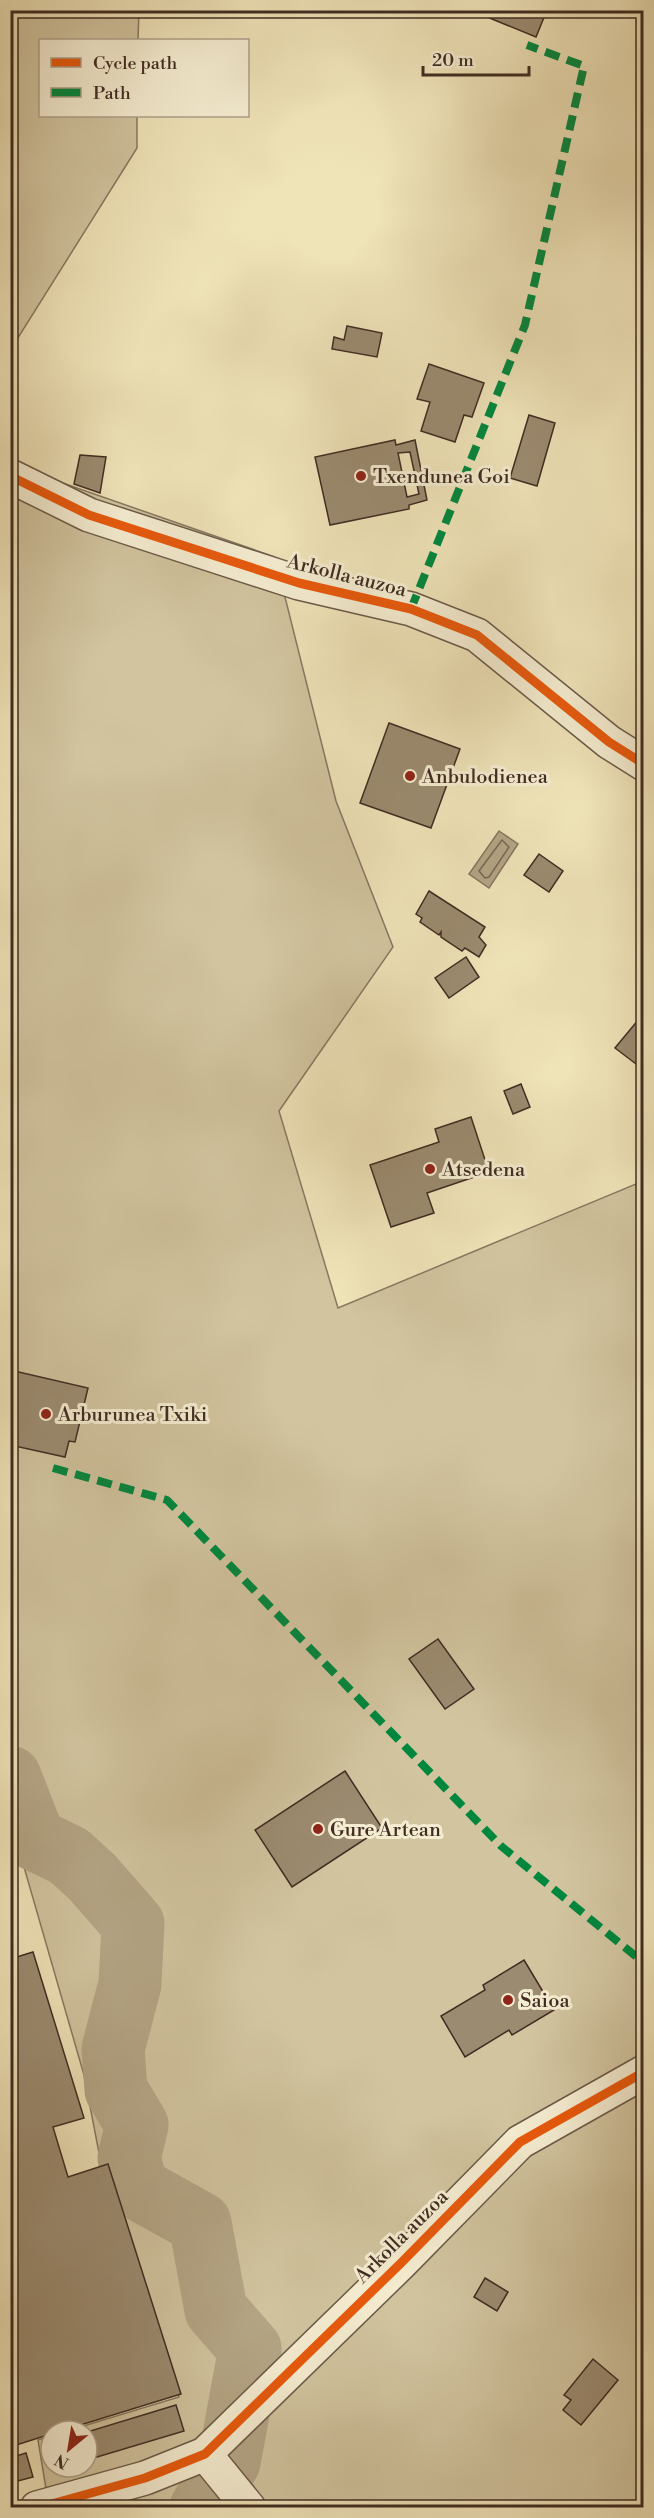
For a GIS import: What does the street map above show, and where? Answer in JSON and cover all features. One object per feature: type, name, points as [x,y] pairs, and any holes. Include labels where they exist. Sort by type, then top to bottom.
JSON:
[{"type":"street","name":"Arkolla auzoa","points":[[10,476],[89,515],[299,583],[411,609],[477,635],[609,742],[644,764]]},
{"type":"street","name":"Arkolla auzoa","points":[[210,2460],[520,2142],[644,2072]]},
{"type":"street","points":[[37,2508],[210,2460],[243,2500]]},
{"type":"shaded area","points":[[11,10],[139,11],[138,39],[39,39],[39,117],[137,117],[137,148],[11,349]]},
{"type":"shaded area","points":[[11,465],[275,557],[336,801],[393,947],[279,1111],[338,1308],[643,1181],[643,2507],[49,2507],[44,2479],[99,2479],[99,2421],[179,2397],[100,2158],[84,2075],[11,1822]]},
{"type":"water","points":[[499,831],[518,844],[489,888],[469,874]]},
{"type":"building","points":[[470,10],[547,10],[536,37]]},
{"type":"building","points":[[347,326],[382,333],[377,357],[332,349],[334,337],[344,340]]},
{"type":"building","points":[[429,364],[484,383],[472,417],[464,415],[455,442],[421,431],[430,402],[417,399]]},
{"type":"building","points":[[529,415],[555,423],[537,486],[510,478]]},
{"type":"building","name":"Txendunea Goi","points":[[395,440],[396,445],[415,440],[427,500],[409,505],[409,509],[330,525],[315,457]],"holes":[[[410,452],[419,494],[407,497],[398,453]]]},
{"type":"building","points":[[80,455],[106,457],[100,493],[74,484]]},
{"type":"building","name":"Anbulodienea","points":[[389,723],[460,749],[431,828],[360,803]]},
{"type":"building","points":[[539,854],[563,871],[549,892],[524,875]]},
{"type":"building","points":[[429,891],[485,927],[479,937],[486,945],[479,957],[465,948],[462,951],[441,937],[441,932],[439,935],[420,922],[422,918],[416,914]]},
{"type":"building","points":[[466,957],[479,977],[449,998],[435,978]]},
{"type":"building","points":[[644,1013],[644,1070],[615,1048]]},
{"type":"building","points":[[521,1084],[530,1107],[513,1114],[504,1091]]},
{"type":"building","name":"Atsedena","points":[[471,1117],[489,1172],[427,1193],[434,1213],[391,1227],[370,1165],[439,1142],[435,1129]]},
{"type":"building","name":"Arburunea Txiki","points":[[10,1370],[88,1388],[75,1442],[69,1441],[65,1457],[10,1445]]},
{"type":"building","points":[[438,1639],[474,1689],[445,1709],[409,1659]]},
{"type":"building","name":"Gure Artean","points":[[345,1771],[382,1828],[292,1887],[255,1830]]},
{"type":"building","points":[[33,1952],[84,2118],[53,2127],[68,2177],[108,2164],[181,2394],[99,2419],[39,2419],[39,2438],[10,2447],[10,1959]]},
{"type":"building","name":"Saioa","points":[[524,1960],[554,2010],[512,2035],[509,2030],[465,2057],[441,2016],[485,1990],[483,1985]]},
{"type":"building","points":[[485,2278],[508,2292],[497,2311],[474,2297]]},
{"type":"building","points":[[593,2359],[618,2380],[581,2425],[563,2410],[571,2400],[564,2395]]},
{"type":"building","points":[[176,2405],[184,2431],[99,2456],[99,2428]]},
{"type":"building","points":[[26,2453],[33,2477],[10,2483],[10,2458]]},
{"type":"waterway","points":[[10,1777],[34,1839],[69,1856],[92,1877],[133,1924],[130,1984],[113,2049],[116,2090],[137,2125],[129,2158],[137,2188],[200,2223],[216,2310],[250,2349],[229,2462],[201,2508]]},
{"type":"marked path","points":[[411,609],[525,325],[584,66],[527,45]]},
{"type":"marked path","points":[[53,1468],[167,1500],[501,1846],[644,1963]]},
{"type":"cycle path","points":[[10,476],[89,515],[299,583],[411,609],[477,635],[609,742],[644,764]]},
{"type":"cycle path","points":[[37,2508],[145,2478],[205,2454],[401,2263],[520,2142],[644,2072]]},
{"type":"place","name":"Txendunea Goi","points":[[361,476]]},
{"type":"place","name":"Anbulodienea","points":[[410,776]]},
{"type":"place","name":"Atsedena","points":[[430,1169]]},
{"type":"place","name":"Arburunea Txiki","points":[[46,1414]]},
{"type":"place","name":"Gure Artean","points":[[318,1829]]},
{"type":"place","name":"Saioa","points":[[508,2000]]}]
